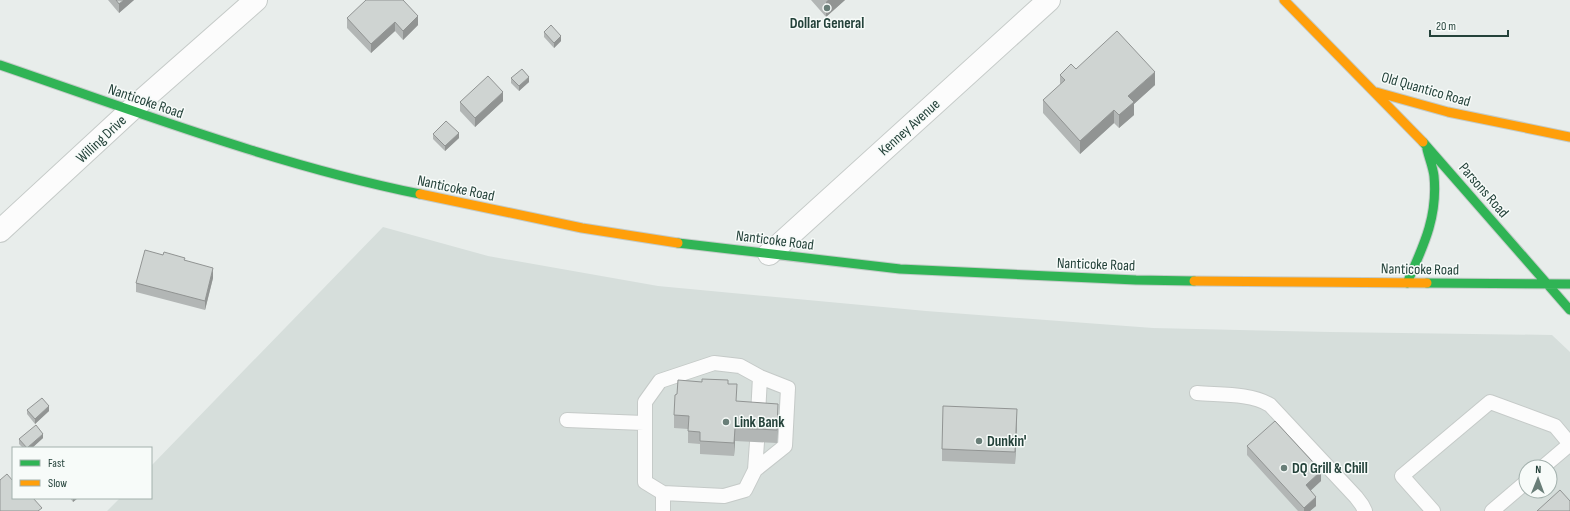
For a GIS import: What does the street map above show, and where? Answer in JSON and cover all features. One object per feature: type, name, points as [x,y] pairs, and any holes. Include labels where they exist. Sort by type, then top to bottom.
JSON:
[{"type":"main road","name":"Old Quantico Road","points":[[1284,0],[1375,92],[1448,112],[1570,137]]},
{"type":"main road","name":"Nanticoke Road","points":[[0,65],[214,138],[322,171],[399,190],[582,228],[769,254],[900,269],[1136,280],[1570,284]]},
{"type":"main road","name":"Parsons Road","points":[[1375,92],[1425,144],[1549,284],[1570,310]]},
{"type":"main road","points":[[1408,283],[1427,237],[1434,207],[1434,175],[1425,144]]},
{"type":"street","name":"Willing Drive","points":[[0,231],[131,110],[256,0]]},
{"type":"street","name":"Kenney Avenue","points":[[769,254],[1049,0]]},
{"type":"lane","points":[[755,470],[785,446],[788,388],[760,377],[740,366],[714,363],[660,382],[645,402],[645,482],[663,493],[724,496],[745,490],[755,470],[757,442]]},
{"type":"lane","points":[[758,415],[760,377]]},
{"type":"lane","points":[[1197,393],[1253,398],[1270,405],[1356,497],[1365,511]]},
{"type":"lane","points":[[1434,511],[1402,476],[1490,402],[1555,426],[1570,444],[1552,459]]},
{"type":"lane","points":[[567,420],[644,424]]},
{"type":"lane","points":[[1492,511],[1518,489]]},
{"type":"lane","points":[[663,493],[663,511]]},
{"type":"shaded area","points":[[383,227],[488,256],[658,286],[926,311],[1153,328],[1552,335],[1570,352],[1570,511],[107,511],[119,499],[152,499],[152,465]]},
{"type":"building","points":[[116,0],[124,0],[119,4]]},
{"type":"building","points":[[366,0],[403,0],[418,16],[403,31],[395,22],[371,44],[347,18]]},
{"type":"building","points":[[551,25],[561,36],[554,43],[544,32]]},
{"type":"building","points":[[1117,31],[1155,72],[1128,96],[1134,102],[1119,115],[1114,110],[1080,141],[1043,100],[1065,80],[1060,75],[1071,64],[1076,69]]},
{"type":"building","points":[[522,69],[529,77],[519,86],[511,78]]},
{"type":"building","points":[[488,76],[503,92],[475,118],[460,102]]},
{"type":"building","points":[[446,121],[459,133],[445,146],[433,134]]},
{"type":"building","points":[[145,250],[163,255],[164,252],[185,258],[184,260],[213,268],[205,301],[136,283]]},
{"type":"building","name":"Link Bank","points":[[702,379],[728,380],[728,384],[737,384],[736,401],[778,404],[777,430],[735,428],[734,443],[700,441],[700,432],[688,431],[689,416],[674,415],[675,395],[677,394],[678,380],[702,382]]},
{"type":"building","points":[[42,398],[49,406],[35,419],[27,410]]},
{"type":"building","name":"Dunkin'","points":[[943,406],[1017,409],[1015,452],[942,449]]},
{"type":"building","name":"DQ Grill & Chill","points":[[1275,421],[1321,471],[1306,485],[1316,497],[1304,508],[1247,446]]},
{"type":"building","points":[[36,425],[43,434],[28,447],[26,447],[19,439]]},
{"type":"building","points":[[7,474],[12,480],[12,499],[34,499],[42,508],[38,511],[0,511],[0,480]]},
{"type":"building","points":[[1560,490],[1570,501],[1570,511],[1537,511],[1550,499],[1558,499],[1558,492]]},
{"type":"traffic: fast","points":[[0,65],[260,153],[366,182],[420,194]]},
{"type":"traffic: fast","points":[[1423,142],[1570,310]]},
{"type":"traffic: fast","points":[[1407,283],[1424,244],[1434,205],[1434,176],[1427,149]]},
{"type":"traffic: fast","points":[[678,243],[900,269],[1136,280],[1194,281]]},
{"type":"traffic: fast","points":[[1427,283],[1570,284]]},
{"type":"traffic: slow","points":[[1284,0],[1423,142]]},
{"type":"traffic: slow","points":[[1376,92],[1448,112],[1570,137]]},
{"type":"traffic: slow","points":[[420,194],[582,228],[678,243]]},
{"type":"traffic: slow","points":[[1194,281],[1427,283]]},
{"type":"place","name":"Dollar General","points":[[827,8]]},
{"type":"place","name":"Link Bank","points":[[726,422]]},
{"type":"place","name":"Dunkin'","points":[[979,441]]},
{"type":"place","name":"DQ Grill & Chill","points":[[1284,468]]}]
